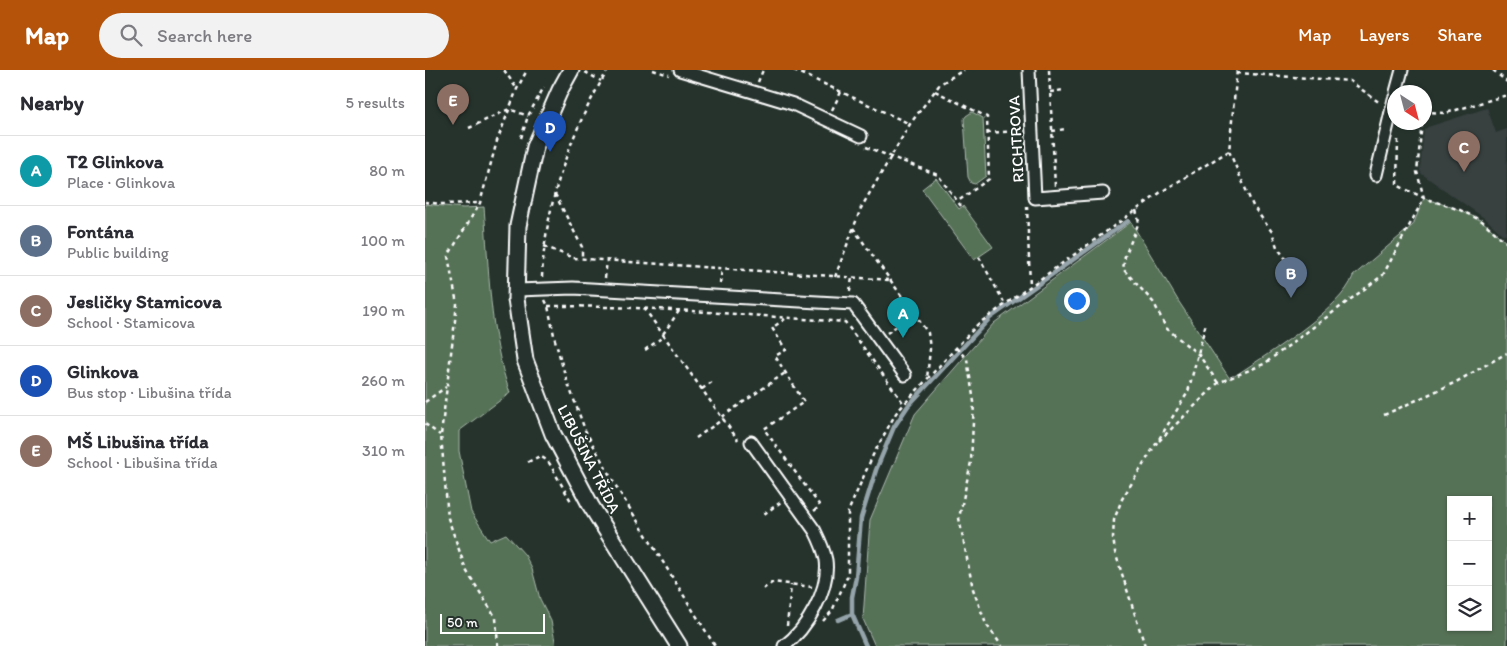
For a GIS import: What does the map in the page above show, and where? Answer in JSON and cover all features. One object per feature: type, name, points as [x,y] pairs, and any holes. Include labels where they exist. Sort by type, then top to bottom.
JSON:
[{"type":"street","name":"LIBUŠINA TŘÍDA","points":[[571,70],[560,90],[533,152],[518,226],[517,290],[525,360],[553,434],[591,506],[679,646]]},
{"type":"street","points":[[680,70],[793,104],[861,136]]},
{"type":"street","name":"RICHTROVA","points":[[1029,70],[1035,198],[1103,193]]},
{"type":"street","points":[[1398,85],[1402,70]]},
{"type":"street","points":[[1376,175],[1387,129]]},
{"type":"street","points":[[517,290],[573,288],[853,304],[905,375]]},
{"type":"street","points":[[751,442],[815,531],[822,546],[826,562],[825,584],[817,604],[805,624],[788,645]]},
{"type":"path","points":[[504,70],[517,89]]},
{"type":"path","points":[[498,646],[496,618],[466,570],[447,518],[441,435],[457,304],[447,256],[481,203],[497,141],[517,89],[527,70]]},
{"type":"path","points":[[582,70],[601,81]]},
{"type":"path","points":[[608,70],[584,112],[555,194],[544,246],[541,276],[544,298],[548,306],[565,375],[585,430],[614,483],[715,646]]},
{"type":"path","points":[[760,76],[763,70]]},
{"type":"path","points":[[794,70],[910,124]]},
{"type":"path","points":[[835,277],[861,208],[910,124],[940,84],[963,70]]},
{"type":"path","points":[[1049,70],[1055,188],[1062,188]]},
{"type":"path","points":[[1493,70],[1507,82]]},
{"type":"path","points":[[1299,278],[1253,206],[1229,150],[1237,71],[1350,81],[1387,107]]},
{"type":"path","points":[[521,138],[528,116],[545,86]]},
{"type":"path","points":[[1050,92],[1064,90]]},
{"type":"path","points":[[935,91],[987,117],[989,178],[958,201]]},
{"type":"path","points":[[833,108],[841,92]]},
{"type":"path","points":[[1432,112],[1446,113],[1507,95]]},
{"type":"path","points":[[469,128],[509,109],[528,116]]},
{"type":"path","points":[[1052,130],[1066,129]]},
{"type":"path","points":[[1159,441],[1218,383],[1264,364],[1383,275],[1424,198],[1417,172],[1421,130]]},
{"type":"path","points":[[987,133],[1024,131]]},
{"type":"path","points":[[1398,132],[1399,159],[1397,185],[1482,221],[1507,243]]},
{"type":"path","points":[[819,624],[832,611],[847,575],[848,512],[873,454],[896,413],[978,324],[1161,192],[1229,150]]},
{"type":"path","points":[[555,194],[582,247],[582,258]]},
{"type":"path","points":[[425,202],[440,204],[481,203]]},
{"type":"path","points":[[1136,210],[1139,222],[1125,256],[1123,269],[1154,303],[1166,328],[1199,354],[1218,383]]},
{"type":"path","points":[[853,228],[929,333],[930,349],[927,379]]},
{"type":"path","points":[[544,246],[573,258],[891,280]]},
{"type":"path","points":[[979,257],[1005,304]]},
{"type":"path","points":[[605,281],[607,260]]},
{"type":"path","points":[[720,288],[722,268]]},
{"type":"path","points":[[849,297],[852,278]]},
{"type":"path","points":[[548,306],[644,308],[845,322],[904,404]]},
{"type":"path","points":[[644,308],[739,441]]},
{"type":"path","points":[[645,350],[663,335],[679,311]]},
{"type":"path","points":[[889,332],[915,314]]},
{"type":"path","points":[[787,318],[773,328],[786,350],[775,356],[804,402],[764,430],[820,506],[805,518]]},
{"type":"path","points":[[1145,646],[1115,552],[1113,537],[1114,520],[1122,499],[1188,392],[1207,323]]},
{"type":"path","points":[[955,348],[967,359],[973,402],[971,462],[959,518],[973,590],[985,624],[1002,646]]},
{"type":"path","points":[[1384,416],[1456,382],[1507,353]]},
{"type":"path","points":[[696,438],[785,372]]},
{"type":"path","points":[[702,389],[713,381]]},
{"type":"path","points":[[425,402],[447,387]]},
{"type":"path","points":[[425,424],[441,435]]},
{"type":"path","points":[[764,514],[782,501],[787,508]]},
{"type":"path","points":[[763,589],[773,582],[816,588]]},
{"type":"path","points":[[791,585],[787,630],[793,623]]},
{"type":"shaded area","points":[[1487,108],[1496,133],[1507,129],[1506,235],[1502,234],[1487,220],[1422,174],[1420,170],[1424,130],[1432,130],[1432,126]]},
{"type":"green space","points":[[972,112],[983,118],[986,176],[975,184],[971,183],[968,177],[964,119]]},
{"type":"green space","points":[[936,178],[959,209],[963,206],[993,247],[974,260],[922,189]]},
{"type":"green space","points":[[1424,198],[1460,210],[1482,221],[1507,243],[1507,646],[875,646],[863,619],[870,520],[915,414],[994,323],[1131,222],[1179,302],[1230,379],[1318,318],[1346,289],[1353,276],[1413,225]]},
{"type":"green space","points":[[425,204],[463,208],[484,207],[494,325],[503,371],[510,393],[459,431],[459,451],[471,512],[490,541],[506,534],[525,555],[532,569],[540,599],[551,621],[556,646],[425,646]]},
{"type":"waterway","points":[[838,620],[852,614],[852,597],[856,577],[861,518],[876,470],[894,427],[908,406],[990,318],[1128,221]]},
{"type":"waterway","points":[[852,614],[866,646]]},
{"type":"place","name":"MŠ Libušina třída","points":[[453,125]]},
{"type":"place","name":"Glinkova","points":[[550,152]]},
{"type":"place","name":"Jesličky Stamicova","points":[[1464,172]]},
{"type":"place","name":"Fontána","points":[[1291,298]]},
{"type":"place","name":"T2 Glinkova","points":[[903,338]]}]
